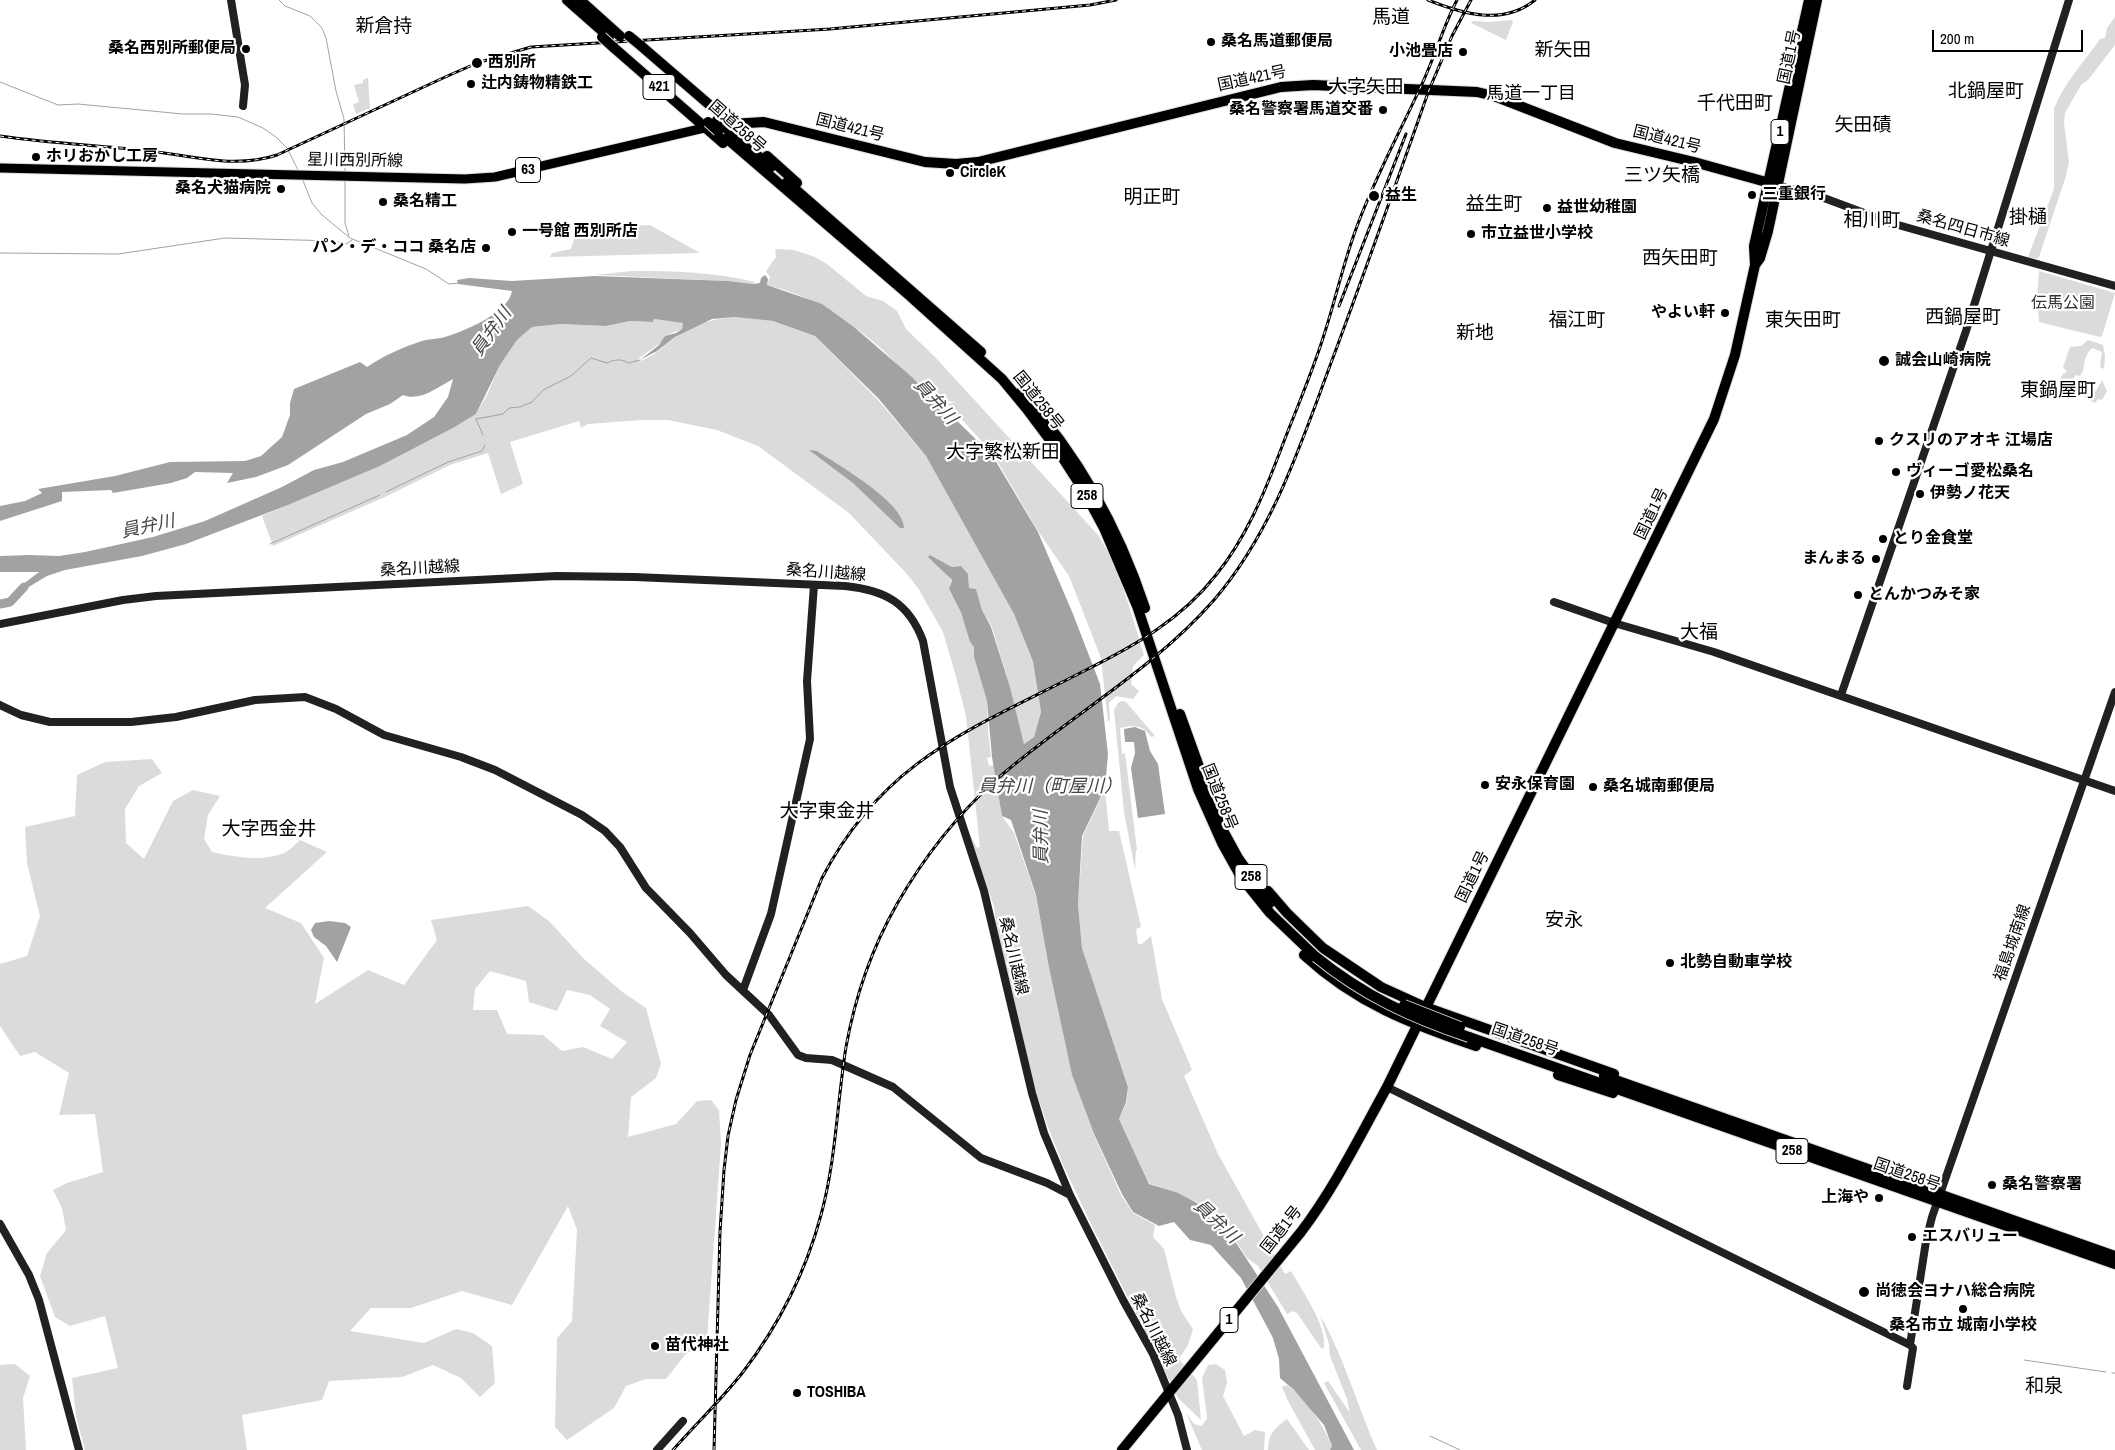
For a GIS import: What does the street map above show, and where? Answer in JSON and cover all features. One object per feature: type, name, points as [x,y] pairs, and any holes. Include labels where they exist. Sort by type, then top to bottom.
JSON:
[{"type":"highway","name":"国道258号","points":[[567,0],[592,16],[621,41],[853,249],[910,296],[1002,379],[1026,408],[1059,452],[1084,491],[1104,528],[1130,588],[1185,751],[1215,829],[1242,877],[1270,913],[1318,955]]},
{"type":"highway","name":"国道258号","points":[[580,0],[592,16]]},
{"type":"highway","name":"国道1号","points":[[1773,184],[1809,0]]},
{"type":"highway","name":"国道1号","points":[[1122,1450],[1312,1218],[1349,1157],[1386,1087],[1714,419],[1735,355],[1755,265],[1754,246],[1773,184],[1818,0]]},
{"type":"highway","name":"421","points":[[592,16],[718,126]]},
{"type":"highway","name":"国道421号","points":[[718,126],[764,122],[926,162],[956,164],[978,162],[1281,87],[1313,85],[1480,92],[1615,143],[1773,184]]},
{"type":"highway","name":"国道258号","points":[[718,126],[882,263],[1006,375],[1031,403],[1065,447],[1107,516],[1143,602],[1220,825],[1238,858],[1256,885],[1276,910],[1336,973],[1376,1000],[1428,1023],[1470,1034],[1658,1094],[2115,1264]]},
{"type":"highway","points":[[718,126],[833,239],[853,249]]},
{"type":"highway","points":[[1185,751],[1187,773],[1211,835],[1237,880],[1269,923],[1318,968],[1343,986],[1386,1012],[1416,1025],[1597,1088],[1616,1094],[1634,1094]]},
{"type":"highway","points":[[1205,786],[1252,868],[1277,902],[1323,948],[1364,976],[1397,995],[1425,1007],[1639,1083],[1658,1094]]},
{"type":"highway","name":"国道258号","points":[[1470,1034],[1634,1094],[2115,1256]]},
{"type":"main road","name":"星川西別所線","points":[[0,168],[465,179],[495,177],[718,126]]},
{"type":"street","points":[[231,0],[245,85],[243,106]]},
{"type":"street","points":[[1842,695],[1966,331],[2069,0]]},
{"type":"street","name":"桑名四日市線","points":[[1773,184],[1824,198],[1892,223],[2115,286]]},
{"type":"street","name":"桑名川越線","points":[[0,624],[123,600],[156,596],[558,576],[634,577],[862,588],[885,595],[902,606],[918,628],[927,658],[950,787],[984,891],[1032,1093],[1044,1132],[1070,1195],[1123,1300],[1153,1354],[1178,1415],[1187,1450]]},
{"type":"street","points":[[743,990],[771,914],[810,739],[807,681],[814,585]]},
{"type":"street","points":[[1554,602],[1614,623],[1714,652],[1842,695],[2115,791]]},
{"type":"street","name":"福島城南線","points":[[1907,1386],[1913,1348],[1910,1345],[1926,1241],[1938,1197],[2115,692]]},
{"type":"street","points":[[0,705],[21,715],[38,720],[72,723],[156,720],[274,698],[305,697],[317,701],[384,735],[461,757],[495,770],[589,819],[605,831],[620,847],[646,888],[690,933],[726,975],[769,1015],[798,1055],[806,1058],[832,1060],[892,1087],[981,1158],[1047,1183],[1070,1195]]},
{"type":"street","points":[[1386,1087],[1910,1345]]},
{"type":"street","points":[[0,1224],[29,1275],[39,1300],[79,1450]]},
{"type":"street","points":[[657,1450],[683,1421]]},
{"type":"green space","points":[[2115,17],[2115,45],[2088,80],[2081,85],[2065,113],[2064,123],[2069,162],[2066,176],[2039,257],[2037,259],[2028,257],[2054,189],[2054,109],[2075,73],[2100,39],[2105,38],[2107,28]]},
{"type":"green space","points":[[1512,20],[1513,22],[1506,40],[1471,23],[1473,21]]},
{"type":"green space","points":[[368,78],[370,108],[356,114],[353,104],[359,102],[354,85],[363,83],[363,80]]},
{"type":"green space","points":[[650,225],[700,253],[550,257],[552,253],[571,249],[574,239],[592,233],[631,226]]},
{"type":"green space","points":[[775,249],[794,250],[815,257],[827,264],[866,296],[883,301],[897,311],[906,329],[936,358],[1098,535],[1119,578],[1144,655],[1133,666],[1131,684],[1139,691],[1133,699],[1116,696],[1109,703],[1110,720],[1108,722],[1101,658],[1069,576],[1038,531],[993,454],[948,404],[956,402],[945,401],[938,394],[918,382],[870,339],[829,310],[815,302],[767,285],[770,277],[766,271],[776,257]]},
{"type":"green space","points":[[632,271],[694,273],[755,282],[753,284],[728,281],[595,275]]},
{"type":"green space","name":"伝馬公園","points":[[2039,271],[2115,293],[2102,336],[2039,322],[2037,297]]},
{"type":"green space","points":[[736,317],[773,321],[815,336],[878,400],[926,456],[1014,614],[1033,663],[1041,712],[1034,737],[1024,744],[1010,687],[992,627],[982,610],[976,589],[969,588],[968,574],[961,566],[952,567],[930,555],[951,580],[949,590],[962,612],[970,642],[974,647],[974,657],[987,701],[991,757],[987,758],[989,766],[994,765],[1002,816],[1014,833],[1036,896],[1049,969],[1072,1075],[1094,1135],[1121,1195],[1133,1213],[1155,1225],[1153,1237],[1164,1249],[1181,1311],[1193,1329],[1188,1345],[1179,1359],[1197,1380],[1201,1420],[1178,1398],[1090,1222],[1063,1165],[1046,1122],[1034,1085],[998,941],[994,906],[963,821],[977,848],[980,847],[966,716],[943,632],[918,588],[849,513],[758,446],[717,430],[668,420],[588,424],[581,428],[579,421],[510,442],[523,484],[501,494],[488,453],[450,465],[387,496],[273,546],[262,516],[380,466],[476,414],[487,395],[500,365],[517,340],[532,327],[560,324],[606,326],[630,321],[653,322],[654,319],[683,323],[682,329],[665,336],[663,341],[638,359],[640,361],[695,326],[718,319]]},
{"type":"green space","points":[[2088,340],[2103,345],[2105,356],[2104,369],[2100,367],[2102,352],[2092,348],[2086,356],[2080,376],[2076,375],[2068,386],[2059,382],[2063,374],[2067,372],[2063,367],[2070,347],[2081,346]]},
{"type":"green space","points":[[2102,380],[2107,391],[2102,400],[2098,399],[2095,403],[2074,391],[2076,386],[2090,392],[2096,391]]},
{"type":"green space","points":[[1126,702],[1155,736],[1151,737],[1145,730],[1138,727],[1120,728],[1122,754],[1125,753],[1137,850],[1135,870],[1124,812],[1114,710],[1118,703]]},
{"type":"green space","points":[[152,759],[162,773],[139,786],[125,809],[126,843],[144,859],[173,801],[193,790],[220,796],[208,815],[204,839],[212,852],[239,857],[258,858],[276,856],[290,849],[300,840],[327,852],[265,908],[301,923],[324,958],[315,1004],[368,970],[404,985],[437,940],[431,920],[528,906],[549,921],[583,958],[621,991],[646,1008],[661,1064],[656,1078],[631,1097],[628,1137],[676,1124],[697,1101],[711,1100],[719,1110],[721,1144],[707,1340],[685,1355],[666,1379],[646,1379],[626,1386],[614,1408],[567,1440],[555,1427],[557,1338],[572,1321],[577,1230],[568,1206],[512,1305],[462,1291],[411,1308],[371,1308],[350,1331],[424,1343],[456,1329],[473,1333],[492,1346],[495,1383],[480,1397],[461,1378],[433,1365],[402,1377],[329,1381],[322,1400],[242,1415],[247,1450],[85,1450],[76,1417],[72,1378],[118,1368],[105,1316],[70,1326],[55,1317],[40,1276],[47,1253],[66,1230],[62,1208],[53,1190],[67,1183],[103,1172],[95,1114],[59,1115],[69,1073],[35,1052],[20,1056],[0,1026],[0,964],[27,956],[40,916],[27,863],[25,827],[75,816],[77,775],[105,762]],"holes":[[[490,971],[526,981],[529,1002],[557,1011],[567,990],[590,995],[610,1009],[600,1026],[627,1042],[612,1059],[583,1047],[562,1051],[543,1035],[507,1034],[497,1010],[473,1010],[475,989]]]},
{"type":"green space","points":[[1105,789],[1109,831],[1119,831],[1141,927],[1136,929],[1138,944],[1142,944],[1151,936],[1162,999],[1192,1070],[1184,1076],[1218,1154],[1285,1274],[1291,1271],[1313,1308],[1322,1329],[1324,1348],[1321,1348],[1297,1313],[1293,1311],[1287,1314],[1258,1266],[1247,1258],[1223,1222],[1197,1202],[1149,1183],[1119,1119],[1127,1101],[1128,1086],[1082,948],[1078,905],[1083,836]]},
{"type":"green space","points":[[1320,1315],[1343,1364],[1377,1450],[1361,1450],[1324,1383],[1328,1381],[1350,1413],[1347,1399],[1330,1356],[1329,1344]]},
{"type":"green space","points":[[15,1364],[30,1376],[23,1398],[26,1450],[0,1450],[0,1365]]},
{"type":"green space","points":[[1216,1364],[1225,1370],[1227,1383],[1223,1396],[1244,1436],[1255,1430],[1265,1432],[1264,1450],[1202,1450],[1186,1413],[1194,1424],[1202,1426],[1207,1418],[1202,1378],[1208,1365]]},
{"type":"green space","points":[[1287,1385],[1308,1405],[1319,1421],[1332,1446],[1330,1450],[1315,1450],[1287,1399],[1282,1387]]},
{"type":"green space","points":[[1287,1419],[1309,1450],[1268,1450],[1273,1432]]},
{"type":"water","name":"員弁川（町屋川）","points":[[765,275],[768,279],[767,285],[822,304],[854,327],[913,378],[992,455],[1038,532],[1100,684],[1108,754],[1105,788],[1082,836],[1078,905],[1082,948],[1128,1087],[1126,1102],[1119,1119],[1149,1184],[1178,1193],[1197,1203],[1223,1223],[1278,1307],[1354,1450],[1330,1450],[1332,1446],[1324,1425],[1294,1390],[1280,1378],[1279,1359],[1273,1338],[1241,1278],[1211,1245],[1190,1240],[1174,1222],[1159,1226],[1133,1212],[1122,1194],[1094,1134],[1072,1075],[1049,968],[1036,895],[1011,820],[1002,816],[992,757],[987,701],[974,657],[974,647],[970,642],[961,612],[949,589],[952,580],[928,557],[930,555],[952,567],[961,566],[968,574],[969,588],[976,589],[982,610],[991,627],[1010,687],[1024,744],[1034,737],[1041,712],[1033,662],[1014,614],[926,456],[879,399],[815,336],[773,321],[735,317],[712,319],[675,337],[657,351],[640,360],[659,345],[665,336],[682,329],[683,323],[654,319],[653,322],[630,321],[606,326],[560,324],[532,327],[517,340],[500,365],[476,414],[380,466],[288,505],[186,544],[142,556],[65,570],[47,576],[27,588],[22,585],[39,572],[0,572],[0,556],[59,556],[85,552],[153,537],[205,521],[282,487],[314,470],[343,462],[407,435],[434,417],[448,397],[453,379],[416,397],[403,395],[390,404],[366,414],[288,465],[256,477],[227,483],[233,473],[195,472],[187,478],[171,483],[113,493],[111,490],[62,492],[62,501],[0,521],[0,506],[25,501],[42,493],[38,489],[115,476],[170,462],[245,461],[261,456],[282,437],[290,415],[290,403],[294,389],[360,362],[367,367],[408,346],[425,340],[441,338],[471,327],[502,307],[509,299],[512,291],[458,284],[457,280],[469,278],[512,281],[595,276],[728,281],[753,284],[760,283],[761,278]]},
{"type":"water","points":[[809,450],[817,451],[882,496],[901,518],[904,528],[900,528],[853,483]]},
{"type":"water","points":[[1135,727],[1145,731],[1150,751],[1158,764],[1165,814],[1138,818],[1131,768],[1135,753],[1134,742],[1125,742],[1124,729]]},
{"type":"water","points":[[329,921],[345,923],[351,927],[337,962],[326,946],[314,937],[311,930],[315,923]]},
{"type":"waterway","points":[[279,0],[285,6],[310,16],[322,28],[326,38],[336,91],[344,119],[345,171]]},
{"type":"waterway","points":[[0,82],[58,105],[78,104],[238,117],[263,128],[276,137],[287,148],[298,170]]},
{"type":"waterway","points":[[302,178],[312,203],[322,215],[350,238],[426,269],[449,284],[459,283]]},
{"type":"waterway","points":[[345,180],[345,223],[349,236]]},
{"type":"waterway","points":[[0,253],[118,254],[225,238],[335,241],[346,244],[352,240]]},
{"type":"waterway","points":[[483,435],[476,419],[503,414],[509,408],[520,407],[532,402],[543,390],[571,376],[591,358],[607,363],[618,360],[628,363],[640,360]]},
{"type":"waterway","points":[[386,492],[448,462],[482,451],[485,445]]},
{"type":"waterway","points":[[270,544],[380,495]]},
{"type":"waterway","points":[[0,604],[10,602],[24,587]]},
{"type":"waterway","points":[[2024,1360],[2106,1372]]},
{"type":"waterway","points":[[1430,1436],[1460,1450]]},
{"type":"railway","points":[[0,136],[141,150],[209,160],[243,161],[260,159],[277,155],[477,63],[531,47],[830,29],[1090,5],[1116,0]]},
{"type":"railway","points":[[1428,0],[1455,10],[1483,15],[1510,13],[1523,8],[1535,0]]},
{"type":"railway","points":[[714,1450],[720,1232],[728,1136],[736,1100],[750,1055],[822,878],[846,837],[873,804],[903,776],[934,752],[968,731],[1139,642],[1172,619],[1188,605],[1227,561],[1245,531],[1268,482],[1318,352],[1363,210],[1422,84],[1457,0]]},
{"type":"railway","points":[[673,1450],[743,1372],[768,1336],[799,1277],[815,1236],[826,1194],[846,1047],[854,1010],[872,955],[907,887],[942,837],[968,807],[997,779],[1024,756],[1137,671],[1190,626],[1235,573],[1269,517],[1308,425],[1369,261],[1429,90],[1452,36],[1471,0]]},
{"type":"railway","points":[[1339,306],[1406,134]]},
{"type":"place","name":"桑名馬道郵便局","points":[[1211,42]]},
{"type":"place","name":"桑名西別所郵便局","points":[[246,49]]},
{"type":"place","name":"小池畳店","points":[[1463,52]]},
{"type":"place","name":"西別所","points":[[477,63]]},
{"type":"place","name":"辻内鋳物精鉄工","points":[[471,84]]},
{"type":"place","name":"桑名警察署馬道交番","points":[[1383,110]]},
{"type":"place","name":"ホリおかし工房","points":[[36,157]]},
{"type":"place","name":"CircleK","points":[[950,173]]},
{"type":"place","name":"桑名犬猫病院","points":[[281,189]]},
{"type":"place","name":"三重銀行","points":[[1752,195]]},
{"type":"place","name":"益生","points":[[1374,196]]},
{"type":"place","name":"桑名精工","points":[[383,202]]},
{"type":"place","name":"益世幼稚園","points":[[1547,208]]},
{"type":"place","name":"一号館 西別所店","points":[[512,232]]},
{"type":"place","name":"市立益世小学校","points":[[1471,234]]},
{"type":"place","name":"パン・デ・ココ 桑名店","points":[[486,248]]},
{"type":"place","name":"やよい軒","points":[[1725,313]]},
{"type":"place","name":"誠会山崎病院","points":[[1884,361]]},
{"type":"place","name":"クスリのアオキ 江場店","points":[[1879,441]]},
{"type":"place","name":"ヴィーゴ愛松桑名","points":[[1896,472]]},
{"type":"place","name":"伊勢ノ花天","points":[[1920,494]]},
{"type":"place","name":"とり金食堂","points":[[1883,539]]},
{"type":"place","name":"まんまる","points":[[1876,559]]},
{"type":"place","name":"とんかつみそ家","points":[[1858,595]]},
{"type":"place","name":"安永保育園","points":[[1485,785]]},
{"type":"place","name":"桑名城南郵便局","points":[[1593,787]]},
{"type":"place","name":"北勢自動車学校","points":[[1670,963]]},
{"type":"place","name":"桑名警察署","points":[[1992,1185]]},
{"type":"place","name":"上海や","points":[[1879,1198]]},
{"type":"place","name":"エスバリュー","points":[[1912,1237]]},
{"type":"place","name":"尚徳会ヨナハ総合病院","points":[[1864,1292]]},
{"type":"place","name":"桑名市立 城南小学校","points":[[1963,1309]]},
{"type":"place","name":"苗代神社","points":[[655,1346]]},
{"type":"place","name":"TOSHIBA","points":[[797,1393]]},
{"type":"district","name":"馬道","points":[[1391,18]]},
{"type":"district","name":"新倉持","points":[[384,27]]},
{"type":"district","name":"新矢田","points":[[1563,51]]},
{"type":"district","name":"大字矢田","points":[[1366,88]]},
{"type":"district","name":"北鍋屋町","points":[[1986,92]]},
{"type":"district","name":"馬道一丁目","points":[[1531,94]]},
{"type":"district","name":"千代田町","points":[[1735,104]]},
{"type":"district","name":"矢田磧","points":[[1863,126]]},
{"type":"district","name":"三ツ矢橋","points":[[1662,176]]},
{"type":"district","name":"明正町","points":[[1152,198]]},
{"type":"district","name":"益生町","points":[[1494,205]]},
{"type":"district","name":"掛樋","points":[[2028,218]]},
{"type":"district","name":"相川町","points":[[1872,221]]},
{"type":"district","name":"西矢田町","points":[[1680,259]]},
{"type":"district","name":"西鍋屋町","points":[[1963,318]]},
{"type":"district","name":"福江町","points":[[1577,321]]},
{"type":"district","name":"東矢田町","points":[[1803,321]]},
{"type":"district","name":"新地","points":[[1475,334]]},
{"type":"district","name":"東鍋屋町","points":[[2058,391]]},
{"type":"district","name":"大字繁松新田","points":[[1003,453]]},
{"type":"district","name":"大福","points":[[1699,633]]},
{"type":"district","name":"大字東金井","points":[[827,812]]},
{"type":"district","name":"大字西金井","points":[[269,830]]},
{"type":"district","name":"安永","points":[[1564,921]]},
{"type":"district","name":"和泉","points":[[2044,1387]]},
{"type":"water label","name":"員弁川","points":[[492,332]]},
{"type":"water label","name":"員弁川","points":[[935,402]]},
{"type":"water label","name":"員弁川","points":[[148,527]]},
{"type":"water label","name":"員弁川","points":[[1042,837]]},
{"type":"water label","name":"員弁川","points":[[1216,1222]]}]
